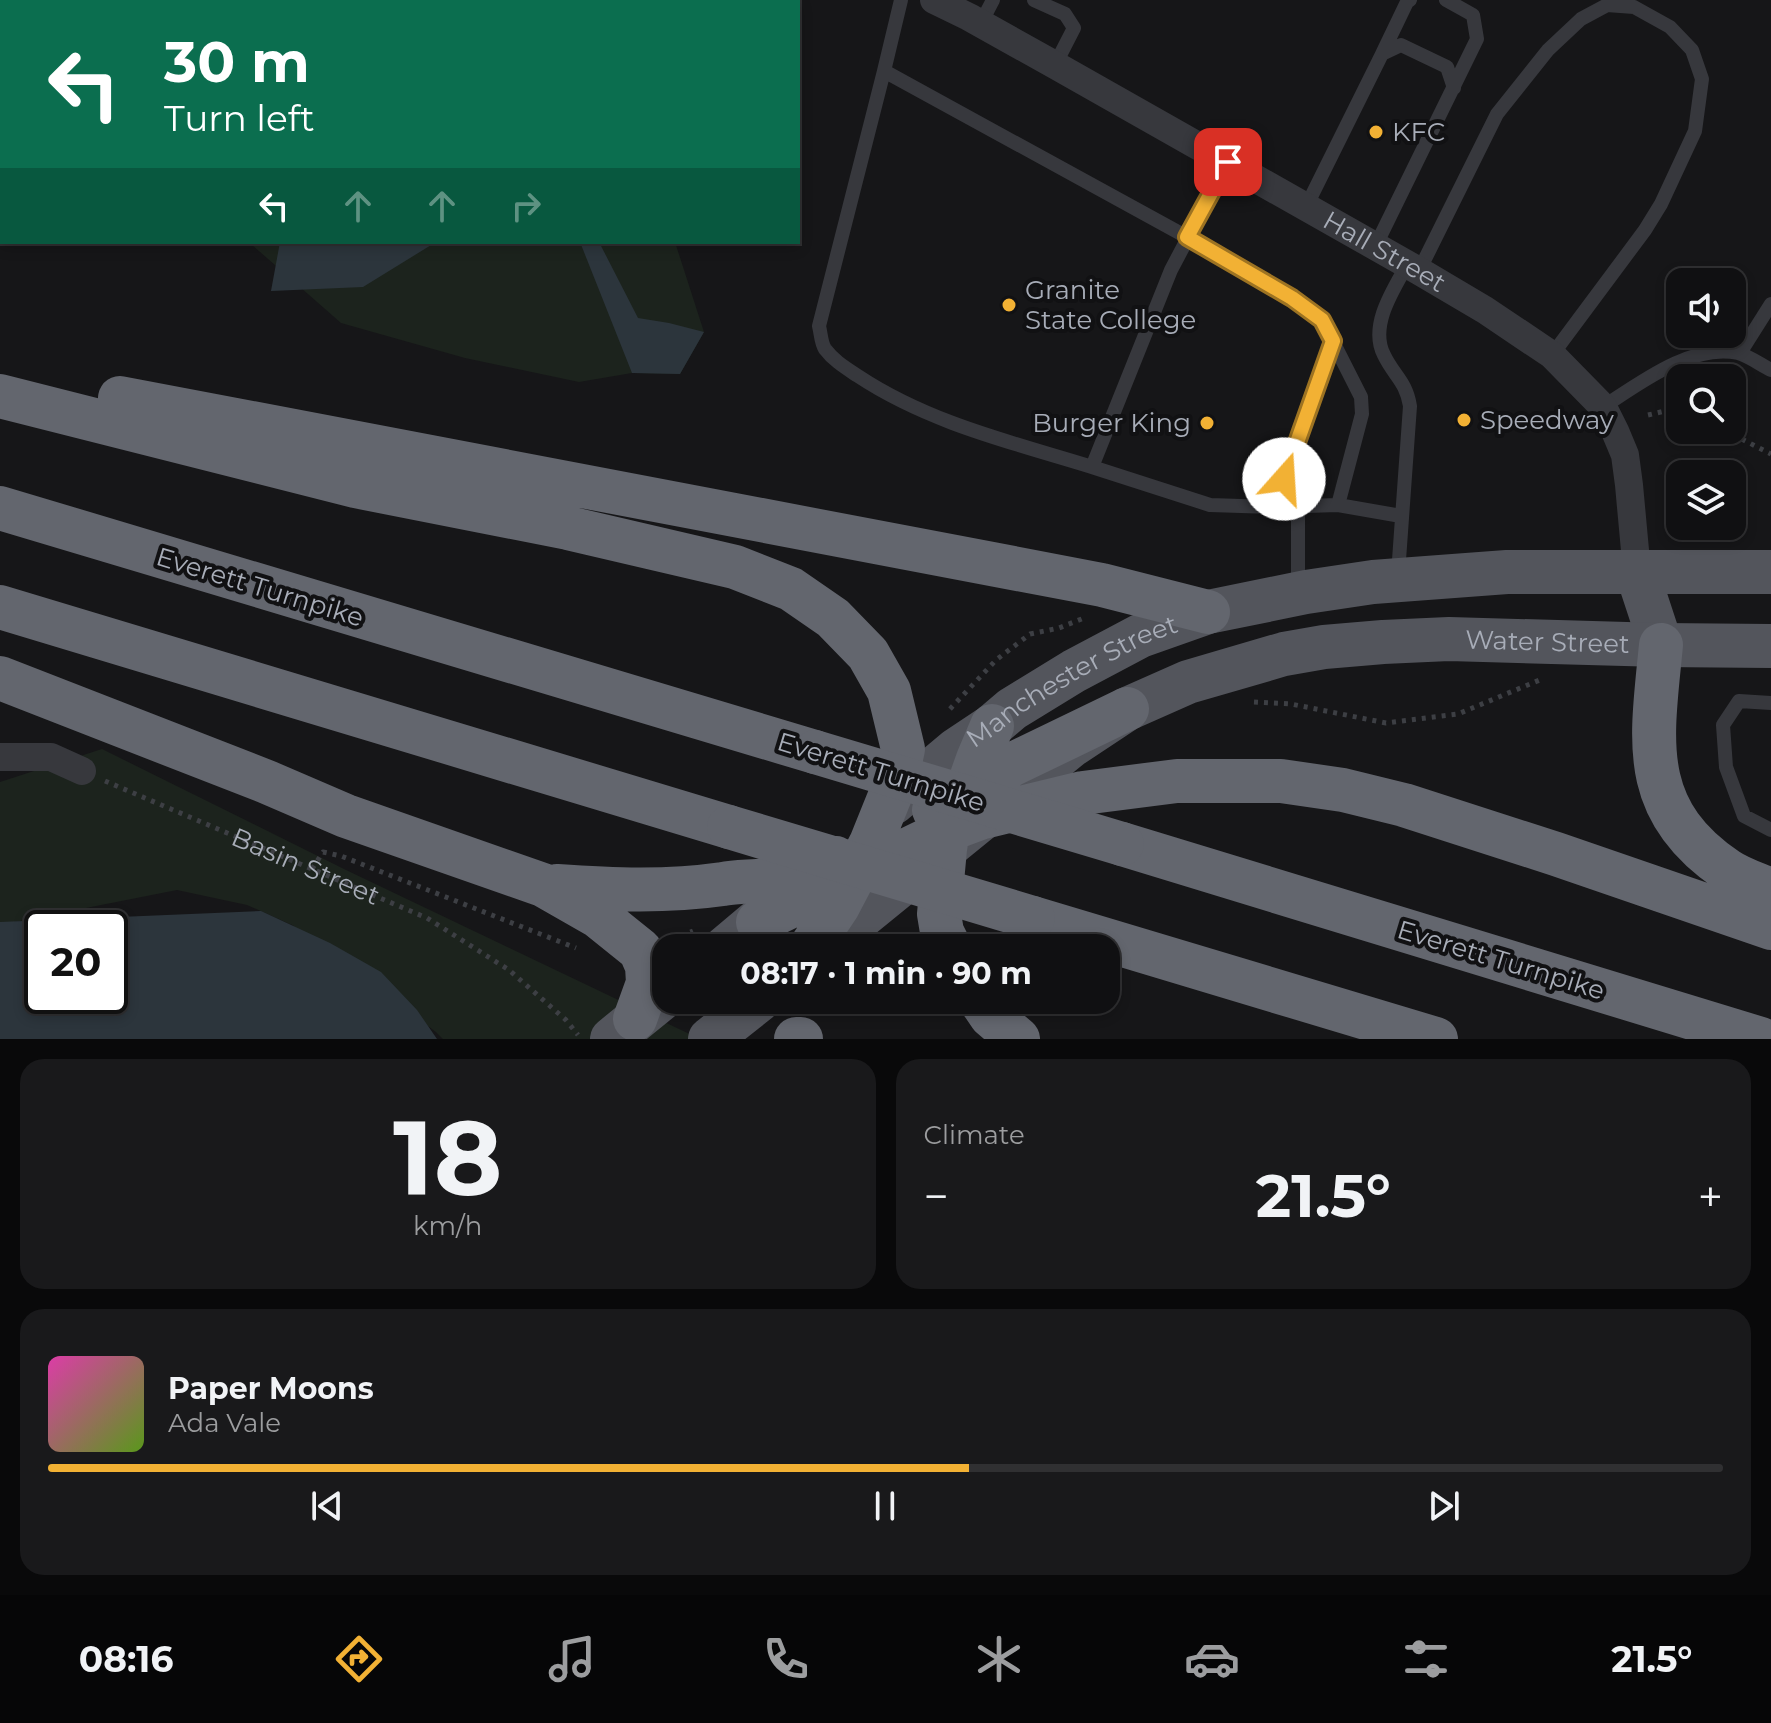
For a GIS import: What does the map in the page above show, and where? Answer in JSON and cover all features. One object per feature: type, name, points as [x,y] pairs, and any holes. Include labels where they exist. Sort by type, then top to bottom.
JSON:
[{"type":"highway","points":[[0,376],[1102,585],[1208,612]]},
{"type":"highway","points":[[0,396],[355,486],[568,528],[735,567],[791,589],[833,618],[868,654],[889,691],[903,749],[896,781],[859,847],[838,906],[819,934]]},
{"type":"highway","name":"Everett Turnpike","points":[[0,508],[1761,1039]]},
{"type":"highway","points":[[0,607],[1436,1039]]},
{"type":"highway","points":[[1661,645],[1654,717],[1654,764],[1663,797],[1679,825],[1701,851],[1729,872],[1771,890]]},
{"type":"highway","points":[[0,678],[253,776],[346,816],[543,885],[599,917],[640,950],[647,966],[648,983],[638,1018]]},
{"type":"highway","points":[[943,934],[939,914],[978,759],[992,726]]},
{"type":"highway","points":[[543,885],[616,891],[706,887],[769,880],[859,847],[1083,793],[1177,781],[1281,781],[1343,790],[1404,805],[1771,928]]},
{"type":"highway","points":[[990,1014],[1018,1039]]},
{"type":"main road","points":[[1398,580],[1507,572],[1771,572]]},
{"type":"main road","name":"Hall Street","points":[[1637,572],[1661,645]]},
{"type":"main road","name":"Manchester Street","points":[[728,932],[859,847],[901,798],[956,750],[1012,709],[1113,650],[1140,636],[1208,612],[1298,594],[1398,580]]},
{"type":"main road","name":"Water Street","points":[[1324,647],[1449,639],[1771,646]]},
{"type":"main road","name":"Manchester Street","points":[[838,934],[961,822],[1127,709],[1188,682],[1284,654],[1324,647]]},
{"type":"main road","points":[[710,1039],[741,1014]]},
{"type":"street","name":"Hall Street","points":[[934,0],[987,12],[1055,65],[1485,310],[1552,355],[1603,407],[1625,455],[1637,572]]},
{"type":"street","points":[[0,757],[51,757],[82,771]]},
{"type":"lane","points":[[901,0],[819,326],[823,346],[835,361],[902,402],[964,428],[1210,505],[1338,505],[1401,516]]},
{"type":"lane","points":[[1034,0],[1065,14],[1074,28],[1055,65]]},
{"type":"lane","points":[[1306,207],[1410,0]]},
{"type":"lane","points":[[1375,247],[1477,39],[1473,15],[1446,0]]},
{"type":"lane","points":[[1398,580],[1410,406],[1408,390],[1383,355],[1379,341],[1380,325],[1388,300],[1413,268],[1497,114],[1548,50],[1581,19],[1607,5],[1634,7],[1670,27],[1692,50],[1702,79],[1695,131],[1661,204],[1645,230],[1552,355]]},
{"type":"lane","points":[[1382,54],[1401,45],[1447,67],[1454,88]]},
{"type":"lane","points":[[884,71],[1187,237],[1292,298],[1322,320],[1361,397],[1362,414],[1338,505]]},
{"type":"lane","points":[[1092,467],[1171,270],[1228,162]]},
{"type":"lane","points":[[1740,353],[1771,304]]},
{"type":"lane","points":[[1274,507],[1333,341]]},
{"type":"lane","points":[[1603,407],[1680,361],[1711,351],[1740,353],[1771,370]]},
{"type":"lane","points":[[1298,506],[1298,594]]},
{"type":"lane","points":[[1771,703],[1739,701],[1723,725],[1726,767],[1744,816],[1771,830]]},
{"type":"path","points":[[1648,415],[1666,411]]},
{"type":"path","points":[[1746,441],[1771,454]]},
{"type":"path","points":[[946,713],[996,660],[1030,634],[1059,628],[1094,613]]},
{"type":"path","points":[[1244,705],[1257,701],[1291,704],[1386,723],[1458,714],[1547,677]]},
{"type":"path","name":"Basin Street","points":[[82,771],[427,918],[509,970],[566,1020],[581,1039]]},
{"type":"path","points":[[312,869],[323,852],[341,856],[577,948]]},
{"type":"shaded area","points":[[251,244],[676,244],[704,332],[680,374],[632,373],[579,382],[465,358],[341,323]]},
{"type":"shaded area","points":[[280,244],[433,244],[363,287],[271,291]]},
{"type":"shaded area","points":[[581,244],[600,244],[638,318],[704,332],[680,374],[632,373]]},
{"type":"shaded area","points":[[102,749],[700,1039],[443,1039],[292,925],[247,905],[177,890],[76,910],[24,910],[24,920],[0,925],[0,782]]},
{"type":"shaded area","points":[[261,911],[330,943],[381,972],[417,1010],[437,1039],[0,1039],[0,922],[24,921],[24,1014],[128,1014],[128,917]]},
{"type":"place","name":"KFC","points":[[1376,132]]},
{"type":"place","name":"Granite State College","points":[[1009,305]]},
{"type":"place","name":"Speedway","points":[[1464,420]]},
{"type":"place","name":"Burger King","points":[[1207,423]]},
{"type":"route","points":[[1228,162],[1187,237],[1292,298],[1322,320],[1333,341],[1284,479]]}]
